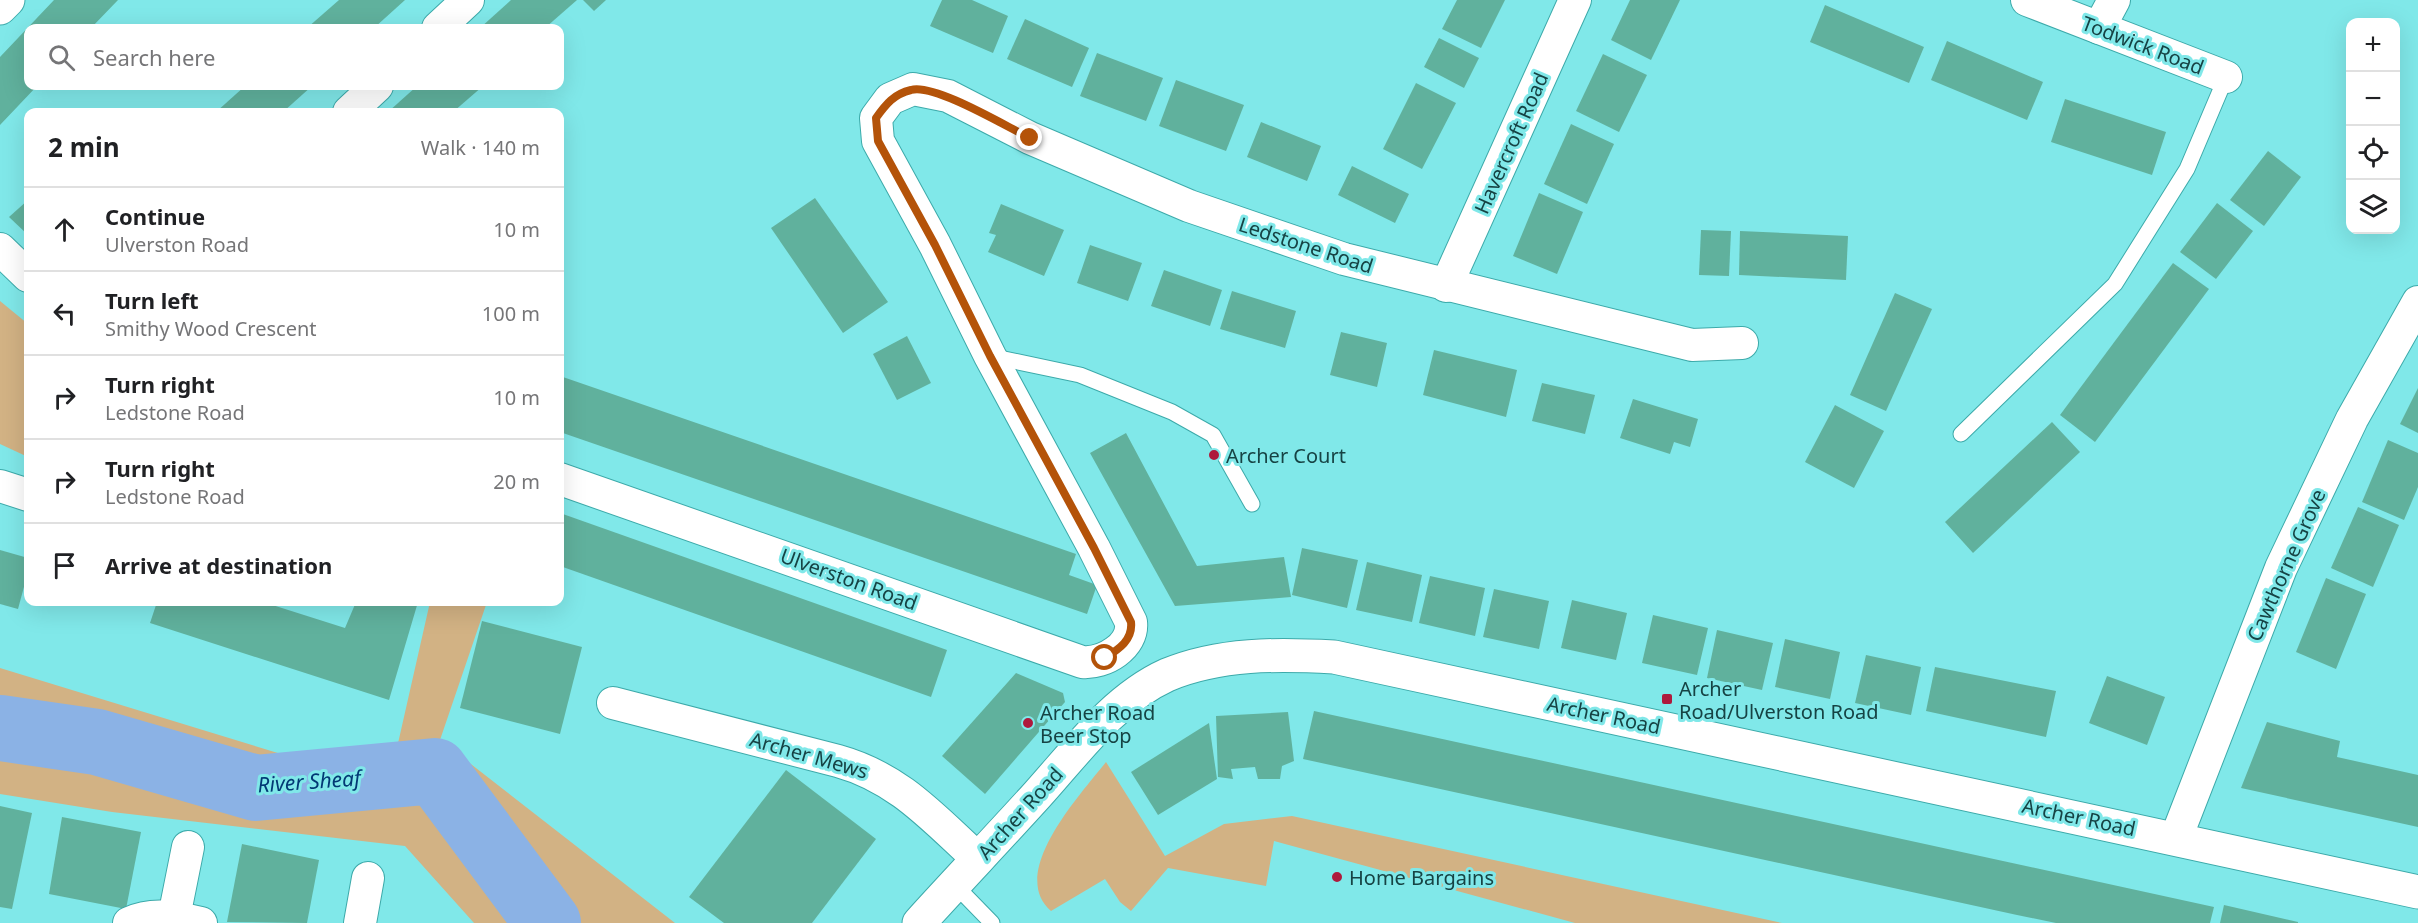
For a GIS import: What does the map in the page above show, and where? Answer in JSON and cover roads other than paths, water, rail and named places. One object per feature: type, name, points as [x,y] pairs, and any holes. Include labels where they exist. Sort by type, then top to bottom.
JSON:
[{"type":"street","points":[[0,8],[8,0]]},
{"type":"street","points":[[442,24],[468,0]]},
{"type":"street","name":"Havercroft Road","points":[[1446,286],[1575,0]]},
{"type":"street","name":"Todwick Road","points":[[2027,0],[2226,77]]},
{"type":"street","points":[[2099,28],[2114,0]]},
{"type":"street","name":"Ledstone Road","points":[[990,356],[935,245],[878,141],[876,118],[890,99],[913,89],[948,96],[1030,138],[1189,206],[1344,260],[1692,345],[1742,343]]},
{"type":"street","points":[[353,108],[373,90]]},
{"type":"street","points":[[0,249],[24,272]]},
{"type":"street","name":"Cawthorne Grove","points":[[2176,838],[2281,568],[2352,419],[2418,302]]},
{"type":"street","name":"Ulverston Road","points":[[564,480],[1082,662],[1096,662],[1123,646],[1130,634],[1131,622],[990,356]]},
{"type":"street","points":[[0,486],[24,494]]},
{"type":"street","name":"Archer Road","points":[[919,923],[1090,736],[1125,703],[1148,686],[1166,676],[1207,662],[1291,655],[1334,657],[2418,892]]},
{"type":"street","name":"Archer Mews","points":[[613,703],[838,761],[871,772],[905,792],[978,859]]},
{"type":"street","points":[[129,923],[146,917],[188,920],[188,847]]},
{"type":"street","points":[[360,923],[368,878]]},
{"type":"lane","points":[[1961,434],[2115,284],[2187,169],[2226,77]]},
{"type":"lane","points":[[990,356],[1080,375],[1172,412],[1203,429],[1213,435],[1252,504]]},
{"type":"lane","points":[[955,885],[992,923]]},
{"type":"waterway","name":"River Sheaf","points":[[0,728],[97,742],[256,788],[435,771],[548,923]]},
{"type":"place","name":"Archer Court","points":[[1214,455]]},
{"type":"place","name":"Archer Road/Ulverston Road","points":[[1667,699]]},
{"type":"place","name":"Archer Road Beer Stop","points":[[1028,723]]},
{"type":"place","name":"Home Bargains","points":[[1337,877]]}]
